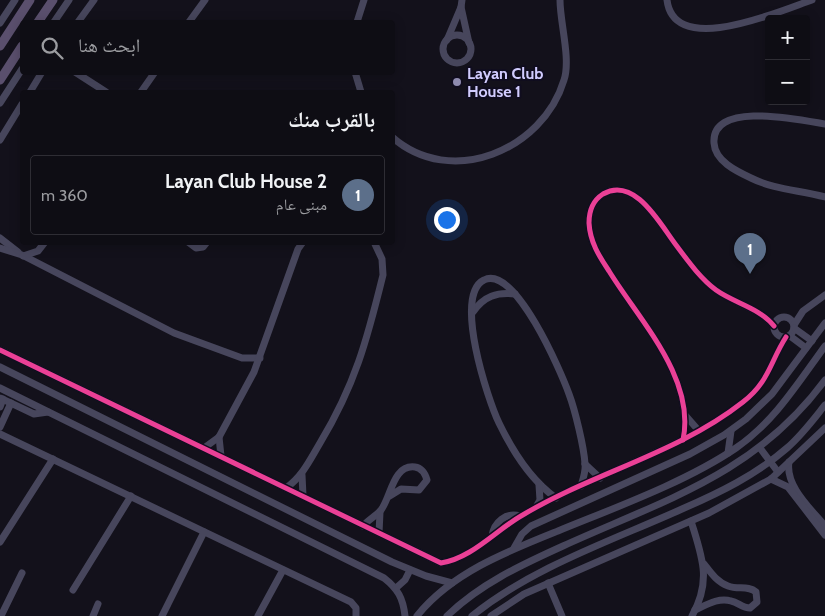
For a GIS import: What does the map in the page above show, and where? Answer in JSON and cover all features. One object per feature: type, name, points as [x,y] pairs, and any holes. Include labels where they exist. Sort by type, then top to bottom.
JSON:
[{"type":"main road","points":[[0,46],[30,0]]},
{"type":"main road","points":[[39,20],[53,0]]},
{"type":"main road","points":[[0,80],[20,49]]},
{"type":"street","points":[[0,23],[15,0]]},
{"type":"street","points":[[55,20],[69,0]]},
{"type":"street","points":[[79,20],[94,0]]},
{"type":"street","points":[[190,20],[205,0]]},
{"type":"street","points":[[358,20],[364,0]]},
{"type":"street","points":[[395,139],[421,154],[451,160],[481,158],[510,148],[535,130],[554,106],[565,78],[560,0]]},
{"type":"street","points":[[667,0],[668,8],[674,18],[682,25],[693,29],[734,26],[812,0]]},
{"type":"street","points":[[461,4],[470,50],[468,57],[456,63],[445,56],[443,50],[461,4]]},
{"type":"street","points":[[447,40],[459,36],[469,44]]},
{"type":"street","points":[[0,104],[20,72]]},
{"type":"street","points":[[31,90],[40,75]]},
{"type":"street","points":[[80,75],[103,90]]},
{"type":"street","points":[[142,90],[152,75]]},
{"type":"street","points":[[356,75],[360,90]]},
{"type":"street","points":[[0,140],[20,107]]},
{"type":"street","points":[[825,124],[773,116],[736,117],[726,121],[718,128],[714,138],[714,149],[719,158],[749,177],[776,188],[825,197]]},
{"type":"street","points":[[683,440],[685,415],[676,379],[668,361],[626,299],[594,244],[589,223],[590,211],[597,198],[607,192],[616,191],[632,194],[649,209],[703,278],[716,290],[764,315],[788,318],[793,313],[803,311]]},
{"type":"street","points":[[0,238],[23,255],[157,326],[242,358],[260,358]]},
{"type":"street","points":[[192,245],[196,248],[205,245]]},
{"type":"street","points":[[204,448],[219,437],[254,372],[301,245]]},
{"type":"street","points":[[286,488],[302,475],[341,408],[365,346],[383,275],[382,259],[375,245]]},
{"type":"street","points":[[0,248],[23,255],[43,246],[43,266]]},
{"type":"street","points":[[556,498],[539,484],[508,439],[493,410],[474,344],[471,315],[476,286],[484,280],[494,278],[503,282],[516,294],[544,336],[570,396],[586,464],[582,486]]},
{"type":"street","points":[[471,315],[479,304],[489,296],[502,293],[516,294]]},
{"type":"street","points":[[0,350],[441,563],[462,557],[520,516],[536,507],[683,440],[743,403],[758,390],[769,374],[776,353],[803,311],[825,295]]},
{"type":"street","points":[[764,315],[780,337],[788,337],[806,348]]},
{"type":"street","points":[[776,353],[774,329],[779,318]]},
{"type":"street","points":[[788,318],[794,326],[812,341]]},
{"type":"street","points":[[514,548],[522,534],[531,526],[690,454],[731,430],[772,394],[825,323]]},
{"type":"street","points":[[417,616],[452,583],[514,548],[631,500],[701,468],[728,453],[768,421],[784,404],[825,346]]},
{"type":"street","points":[[242,358],[254,372]]},
{"type":"street","points":[[0,367],[410,570],[452,583]]},
{"type":"street","points":[[447,616],[474,592],[510,571],[719,476],[760,448],[790,422],[825,380]]},
{"type":"street","points":[[0,388],[384,578],[396,588],[404,602],[406,616]]},
{"type":"street","points":[[0,407],[2,399],[34,414],[48,412]]},
{"type":"street","points":[[0,427],[11,403]]},
{"type":"street","points":[[472,616],[504,592],[531,577],[699,502],[745,478],[769,462],[800,435],[825,405]]},
{"type":"street","points":[[685,415],[699,431]]},
{"type":"street","points":[[491,616],[524,594],[691,520],[771,479],[825,428]]},
{"type":"street","points":[[728,453],[731,430]]},
{"type":"street","points":[[0,434],[351,602],[356,608],[356,616]]},
{"type":"street","points":[[219,437],[221,456]]},
{"type":"street","points":[[760,448],[778,472]]},
{"type":"street","points":[[776,456],[787,464],[793,488],[825,535]]},
{"type":"street","points":[[0,542],[53,459]]},
{"type":"street","points":[[586,464],[600,478]]},
{"type":"street","points":[[363,526],[380,512],[398,474],[404,468],[420,469],[425,474],[427,480],[419,490],[401,489],[388,497]]},
{"type":"street","points":[[302,475],[303,496]]},
{"type":"street","points":[[771,479],[793,488],[825,526]]},
{"type":"street","points":[[536,507],[540,500],[539,484]]},
{"type":"street","points":[[73,590],[131,496]]},
{"type":"street","points":[[631,500],[629,506],[638,512]]},
{"type":"street","points":[[608,510],[616,516],[615,522]]},
{"type":"street","points":[[379,533],[380,512]]},
{"type":"street","points":[[691,520],[704,564],[702,591],[693,613]]},
{"type":"street","points":[[162,616],[204,532]]},
{"type":"street","points":[[693,613],[723,600],[731,601],[744,608],[754,606],[757,602],[756,592],[752,588],[730,587],[722,583],[704,564]]},
{"type":"street","points":[[258,616],[283,570]]},
{"type":"street","points":[[396,588],[405,580],[410,570]]},
{"type":"street","points":[[1,616],[22,573]]},
{"type":"street","points":[[548,583],[562,616]]},
{"type":"street","points":[[93,616],[98,604]]},
{"type":"cycle path","points":[[683,440],[685,417],[681,394],[673,372],[649,330],[621,290],[593,243],[589,219],[596,200],[603,194],[615,190],[626,191],[636,197],[646,205],[694,269],[705,280],[723,295],[754,310],[774,326]]},
{"type":"cycle path","points":[[0,350],[441,563],[463,556],[511,522],[548,501],[662,450],[717,420],[743,402],[758,387],[786,337]]},
{"type":"place","name":"Layan Club House 1","points":[[457,82]]},
{"type":"place","name":"Layan Club House 2","points":[[750,274]]}]
